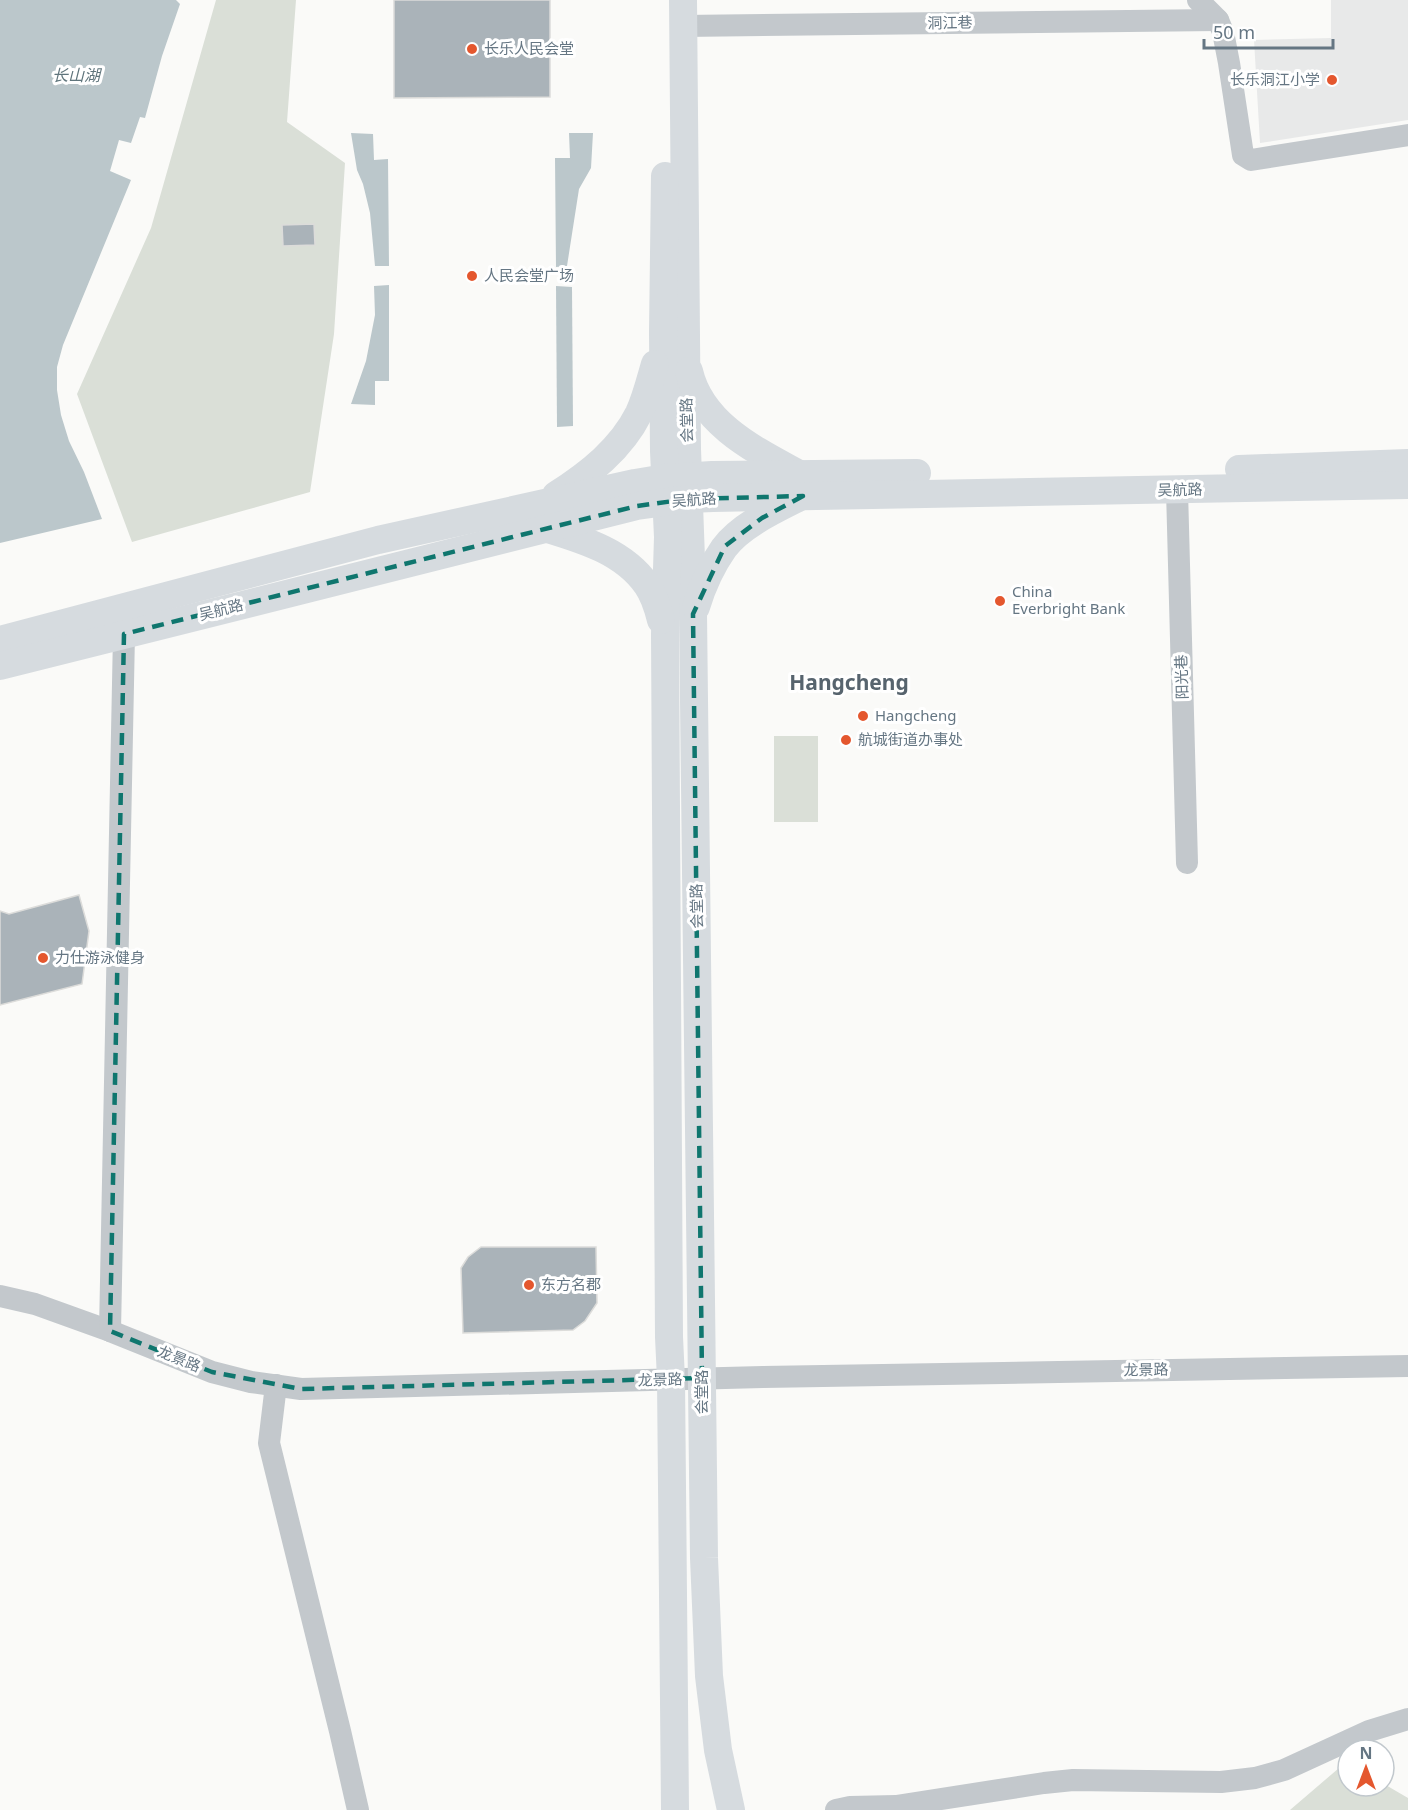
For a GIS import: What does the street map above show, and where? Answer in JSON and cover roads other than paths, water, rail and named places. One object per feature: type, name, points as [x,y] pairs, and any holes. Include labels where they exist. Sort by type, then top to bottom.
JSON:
[{"type":"main road","name":"会堂路","points":[[667,0],[663,333],[677,489],[693,614],[704,1558],[710,1676],[718,1750],[731,1810]]},
{"type":"main road","name":"会堂路","points":[[675,1810],[669,1325],[665,634],[668,537],[677,489],[686,356],[683,13]]},
{"type":"main road","points":[[663,333],[656,364],[638,416],[612,453],[545,516],[623,560],[634,570],[648,586],[656,603],[665,634]]},
{"type":"main road","points":[[686,356],[695,390],[724,427],[802,485],[725,546],[701,592],[693,614]]},
{"type":"main road","name":"吴航路","points":[[0,639],[378,540],[545,516],[637,506],[677,489],[1408,463]]},
{"type":"main road","name":"吴航路","points":[[802,485],[1177,490],[1408,485]]},
{"type":"main road","name":"吴航路","points":[[0,666],[124,634],[545,516]]},
{"type":"street","points":[[1198,0],[1218,20],[1223,32],[1243,155],[1251,160],[1408,135]]},
{"type":"street","name":"洞江巷","points":[[683,13],[1218,20]]},
{"type":"street","name":"阳光巷","points":[[1177,490],[1187,863]]},
{"type":"street","points":[[110,1331],[124,634]]},
{"type":"street","name":"龙景路","points":[[0,1296],[35,1304],[212,1372],[251,1382],[301,1389],[702,1378],[1408,1366]]},
{"type":"street","points":[[276,1385],[268,1443],[358,1810]]},
{"type":"street","points":[[836,1810],[850,1807],[896,1806],[1073,1780],[1221,1782],[1255,1778],[1284,1770],[1369,1731],[1408,1719]]},
{"type":"water","name":"长山湖","points":[[0,0],[176,0],[180,4],[162,56],[145,118],[140,117],[131,143],[119,140],[110,171],[131,180],[63,345],[57,367],[57,390],[61,415],[69,441],[102,519],[0,543]]},
{"type":"water","points":[[351,133],[373,134],[374,160],[388,159],[389,266],[375,266],[370,213],[357,170]]},
{"type":"water","points":[[569,133],[593,133],[591,168],[579,189],[567,266],[556,267],[555,158],[570,158]]},
{"type":"water","points":[[389,285],[389,381],[375,381],[375,405],[351,404],[366,361],[375,315],[374,286]]},
{"type":"water","points":[[556,286],[572,287],[573,426],[557,427]]},
{"type":"place","name":"长乐人民会堂","points":[[472,49]]},
{"type":"place","name":"长乐洞江小学","points":[[1332,80]]},
{"type":"place","name":"人民会堂广场","points":[[472,276]]},
{"type":"place","name":"China Everbright Bank","points":[[1000,601]]},
{"type":"place","name":"Hangcheng","points":[[863,716]]},
{"type":"place","name":"航城街道办事处","points":[[846,740]]},
{"type":"place","name":"力仕游泳健身","points":[[43,958]]},
{"type":"place","name":"东方名郡","points":[[529,1285]]},
{"type":"district","name":"Hangcheng","points":[[849,683]]}]
